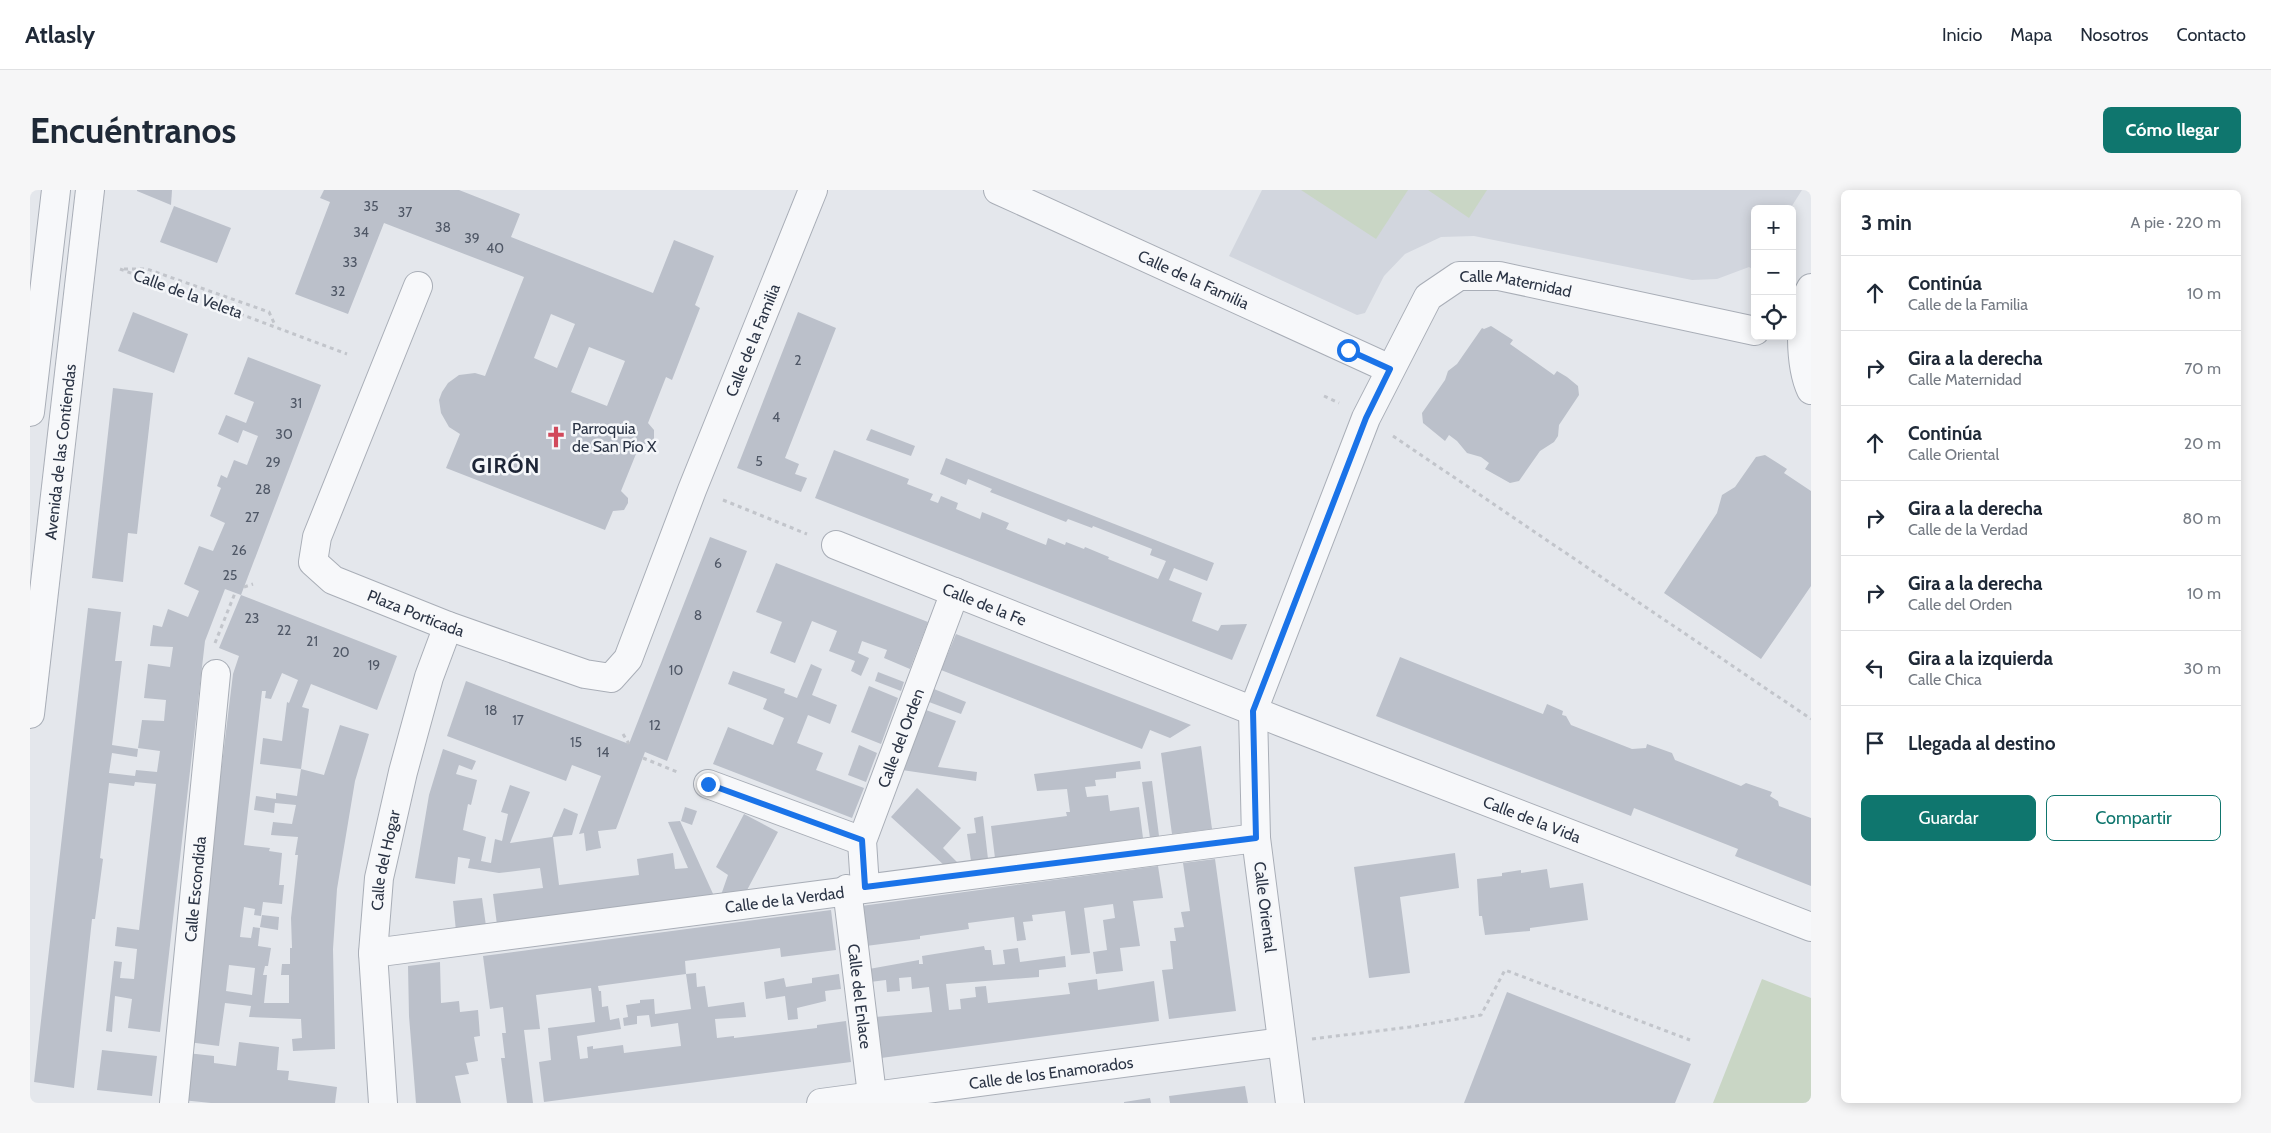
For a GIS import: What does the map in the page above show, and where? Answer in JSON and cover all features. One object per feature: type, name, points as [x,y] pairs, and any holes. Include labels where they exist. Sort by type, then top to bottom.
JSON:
[{"type":"street","points":[[30,412],[56,190]]},
{"type":"street","name":"Avenida de las Contiendas","points":[[30,714],[90,190]]},
{"type":"street","name":"Calle de la Familia","points":[[704,493],[813,190]]},
{"type":"street","name":"Calle de la Familia","points":[[998,190],[1390,369]]},
{"type":"street","name":"Calle Maternidad","points":[[1253,711],[1366,418],[1428,298],[1460,276],[1499,276],[1751,330]]},
{"type":"street","name":"Plaza Porticada","points":[[418,286],[317,537],[313,562],[333,580],[448,626],[585,674],[611,678],[628,659],[704,493]]},
{"type":"street","points":[[1796,323],[1811,288]]},
{"type":"street","points":[[1789,340],[1811,390]]},
{"type":"street","name":"Calle de la Fe","points":[[836,545],[1253,711]]},
{"type":"street","name":"Calle del Orden","points":[[856,888],[862,840],[955,592]]},
{"type":"street","name":"Calle del Hogar","points":[[383,1103],[373,953],[379,878],[401,782],[429,677],[448,626]]},
{"type":"street","name":"Calle Escondida","points":[[174,1103],[216,674]]},
{"type":"street","name":"Calle Oriental","points":[[1253,711],[1256,838],[1290,1103]]},
{"type":"street","name":"Calle de la Vida","points":[[1253,711],[1811,927]]},
{"type":"street","points":[[708,784],[862,840]]},
{"type":"street","name":"Calle de la Verdad","points":[[373,953],[856,888],[1256,838]]},
{"type":"street","name":"Calle del Enlace","points":[[856,888],[873,1100]]},
{"type":"street","name":"Calle de los Enamorados","points":[[821,1103],[873,1100],[1282,1042]]},
{"type":"path","name":"Calle de la Veleta","points":[[275,326],[269,312],[147,269],[120,269],[347,354]]},
{"type":"path","points":[[1324,396],[1366,418],[1811,719]]},
{"type":"path","points":[[704,493],[836,545]]},
{"type":"path","points":[[244,587],[253,584]]},
{"type":"path","points":[[216,674],[214,648],[235,593]]},
{"type":"path","points":[[623,734],[629,744]]},
{"type":"path","points":[[643,758],[708,784]]},
{"type":"path","points":[[1282,1042],[1410,1027],[1481,1014],[1505,970],[1690,1040]]},
{"type":"shaded area","points":[[1262,190],[1802,190],[1793,205],[1751,205],[1751,268],[1749,267],[1717,279],[1692,280],[1474,236],[1441,237],[1405,254],[1384,276],[1365,313],[1357,315],[1229,256]]},
{"type":"green space","points":[[1301,190],[1408,190],[1376,239]]},
{"type":"green space","points":[[1428,190],[1487,190],[1469,218]]},
{"type":"green space","points":[[1762,979],[1811,998],[1811,1103],[1713,1103]]},
{"type":"building","points":[[172,190],[171,205],[137,191]]},
{"type":"building","points":[[324,190],[459,190],[520,214],[511,237],[653,293],[674,240],[714,256],[695,305],[700,308],[672,380],[666,377],[648,423],[654,430],[654,439],[645,444],[640,444],[621,491],[628,498],[628,503],[624,510],[613,511],[605,530],[446,468],[460,434],[449,427],[441,413],[439,400],[442,392],[448,383],[459,375],[475,373],[485,376],[524,277],[384,223],[348,314],[295,294],[330,202],[320,198]],"holes":[[[551,314],[575,324],[557,368],[534,358]],[[589,347],[625,361],[607,406],[571,392]]]},
{"type":"building","points":[[174,206],[231,228],[217,263],[160,242]]},
{"type":"building","points":[[133,312],[188,334],[174,373],[118,351]]},
{"type":"building","points":[[798,312],[836,328],[785,458],[799,464],[795,474],[807,478],[801,492],[737,468]]},
{"type":"building","points":[[1491,326],[1513,340],[1510,344],[1554,375],[1557,371],[1578,386],[1579,395],[1559,425],[1558,436],[1554,442],[1540,451],[1519,481],[1510,483],[1485,469],[1489,463],[1481,457],[1467,453],[1449,435],[1445,441],[1423,423],[1422,413],[1445,380],[1448,371],[1457,364],[1482,328]]},
{"type":"building","points":[[248,357],[321,385],[241,595],[225,589],[205,641],[160,1032],[128,1028],[132,999],[115,996],[112,1032],[106,1031],[114,961],[122,962],[120,978],[134,979],[137,949],[115,946],[117,927],[139,930],[156,784],[135,782],[134,786],[109,783],[100,858],[103,859],[95,919],[92,919],[74,1088],[34,1082],[88,608],[121,612],[115,661],[122,661],[112,745],[138,749],[137,757],[112,753],[109,773],[135,776],[136,770],[157,772],[160,751],[138,748],[142,720],[164,721],[166,700],[144,698],[148,664],[170,667],[173,647],[150,646],[153,625],[162,627],[168,609],[188,617],[199,591],[184,584],[199,546],[213,551],[225,523],[210,516],[221,488],[217,486],[221,475],[227,478],[234,460],[247,465],[258,436],[243,430],[238,443],[218,434],[226,415],[246,423],[254,402],[234,394]]},
{"type":"building","points":[[113,388],[153,393],[137,534],[128,533],[123,582],[92,578]]},
{"type":"building","points":[[871,429],[915,446],[911,456],[866,440]]},
{"type":"building","points":[[834,450],[909,479],[907,484],[933,494],[930,500],[938,503],[941,496],[958,503],[956,509],[980,519],[982,512],[1009,523],[1006,529],[1046,545],[1048,538],[1065,545],[1066,542],[1084,549],[1085,547],[1109,557],[1108,559],[1158,579],[1166,561],[1150,555],[1152,549],[1093,526],[1092,528],[1068,519],[1066,522],[990,492],[992,489],[968,479],[966,485],[940,474],[946,458],[1214,563],[1207,581],[1174,568],[1169,580],[1202,593],[1192,621],[1218,631],[1221,625],[1247,624],[1232,660],[815,498]]},
{"type":"building","points":[[1765,455],[1787,469],[1784,473],[1811,491],[1811,586],[1761,659],[1664,593],[1717,513],[1722,495],[1735,487],[1756,457]]},
{"type":"building","points":[[710,537],[747,551],[667,761],[645,752],[616,829],[598,831],[601,848],[586,851],[584,833],[579,834],[601,776],[572,765],[566,781],[447,736],[466,681],[629,744]]},
{"type":"building","points":[[776,563],[928,622],[910,669],[884,658],[887,650],[862,641],[858,653],[869,658],[861,676],[851,671],[855,661],[829,651],[837,631],[812,621],[795,663],[770,653],[782,622],[756,612]]},
{"type":"building","points":[[241,595],[397,656],[377,710],[311,684],[302,707],[309,709],[301,769],[324,775],[340,725],[369,734],[355,781],[337,889],[333,949],[335,1049],[293,1051],[292,1039],[302,1038],[301,1019],[249,1017],[251,1006],[225,1003],[219,1046],[188,1042],[233,674],[239,656],[219,648]],"holes":[[[282,673],[298,680],[289,703],[287,702],[282,741],[263,738],[260,764],[301,769],[297,796],[276,793],[276,799],[256,796],[254,810],[274,813],[275,803],[296,805],[292,824],[273,822],[271,835],[298,837],[295,855],[298,855],[291,918],[292,948],[290,948],[290,964],[282,964],[281,975],[289,975],[289,1003],[264,1003],[267,975],[263,975],[265,966],[268,966],[271,948],[258,946],[260,928],[253,927],[251,938],[240,937],[244,907],[255,909],[254,915],[261,916],[263,902],[282,904],[284,885],[279,885],[282,853],[269,851],[270,848],[244,845],[262,691],[266,691],[265,698],[271,699]],[[229,965],[255,968],[252,995],[226,991]]]},
{"type":"building","points":[[956,634],[1191,725],[1170,738],[1150,730],[1142,749],[941,670]]},
{"type":"building","points":[[1400,657],[1543,714],[1547,704],[1563,711],[1562,715],[1566,716],[1571,725],[1632,749],[1646,748],[1647,744],[1672,753],[1675,760],[1741,786],[1746,783],[1772,792],[1770,796],[1778,801],[1779,806],[1811,818],[1811,886],[1735,856],[1738,849],[1634,808],[1631,816],[1376,716]]},
{"type":"building","points":[[811,664],[822,669],[812,695],[837,705],[830,724],[808,715],[797,743],[823,753],[816,770],[864,788],[852,818],[713,764],[728,727],[773,745],[784,718],[763,709],[767,699],[728,684],[733,671],[785,689],[784,693],[797,698]]},
{"type":"building","points":[[878,672],[904,682],[901,691],[875,681]]},
{"type":"building","points":[[869,686],[898,698],[881,744],[851,732]]},
{"type":"building","points":[[934,689],[966,702],[961,714],[929,702]]},
{"type":"building","points":[[926,710],[956,721],[938,767],[977,772],[976,781],[902,770]]},
{"type":"building","points":[[859,745],[877,753],[866,782],[848,775]]},
{"type":"building","points":[[1201,746],[1212,829],[1172,834],[1161,753]]},
{"type":"building","points":[[443,749],[476,761],[472,770],[459,765],[456,774],[477,780],[471,805],[468,804],[463,830],[486,837],[481,861],[491,863],[495,839],[502,841],[508,814],[501,812],[510,785],[530,792],[510,843],[552,837],[564,808],[578,814],[572,835],[553,837],[559,885],[639,875],[637,859],[673,853],[675,869],[688,868],[668,822],[680,821],[714,896],[497,925],[493,894],[543,888],[540,868],[499,873],[468,868],[470,859],[458,857],[455,884],[415,878],[429,795]]},
{"type":"building","points":[[1140,761],[1141,769],[1116,772],[1116,778],[1095,780],[1096,786],[1085,787],[1087,797],[1108,795],[1110,811],[1139,807],[1143,838],[995,858],[991,826],[1067,816],[1066,812],[1070,812],[1067,789],[1037,791],[1034,774]]},
{"type":"building","points":[[1152,781],[1159,836],[1150,838],[1142,782]]},
{"type":"building","points":[[917,788],[961,828],[943,848],[958,863],[944,865],[891,817]]},
{"type":"building","points":[[685,807],[697,811],[692,825],[681,821]]},
{"type":"building","points":[[744,814],[778,832],[746,892],[721,895],[728,875],[716,867]]},
{"type":"building","points":[[983,816],[988,859],[971,861],[967,834],[976,833],[974,818]]},
{"type":"building","points":[[1455,853],[1459,888],[1400,897],[1410,973],[1369,978],[1354,867]]},
{"type":"building","points":[[1215,859],[1236,1011],[1169,1019],[1162,970],[1173,969],[1170,941],[1176,941],[1174,928],[1184,927],[1181,912],[1190,911],[1183,863]]},
{"type":"building","points":[[1158,866],[1163,898],[1133,901],[1140,946],[1120,948],[1123,971],[1096,974],[1093,952],[1107,950],[1103,920],[1115,918],[1113,904],[1084,908],[1090,953],[1071,955],[1065,911],[1032,915],[1033,921],[1023,922],[1026,940],[1017,941],[1014,917],[968,923],[969,929],[920,936],[920,939],[866,946],[861,906]]},
{"type":"building","points":[[1547,869],[1550,888],[1583,883],[1588,920],[1530,928],[1530,931],[1485,935],[1482,916],[1479,916],[1477,879],[1502,876],[1502,873],[1521,870],[1521,873]]},
{"type":"building","points":[[482,898],[486,926],[456,931],[453,901]]},
{"type":"building","points":[[831,910],[836,950],[781,957],[780,948],[685,961],[686,974],[696,973],[697,987],[705,986],[708,1007],[744,1002],[746,1017],[715,1019],[717,1038],[734,1036],[734,1038],[817,1028],[817,1025],[846,1021],[851,1062],[544,1102],[539,1062],[551,1060],[548,1028],[595,1022],[591,988],[536,995],[540,1029],[524,1030],[533,1103],[507,1103],[501,1058],[505,1058],[502,1033],[506,1033],[503,1007],[490,1009],[483,956]],"holes":[[[686,974],[691,1009],[655,1014],[654,999],[640,1000],[640,1003],[626,1005],[628,1017],[623,1018],[624,1026],[637,1024],[637,1016],[649,1015],[651,1027],[678,1023],[681,1046],[624,1053],[623,1045],[593,1049],[593,1046],[587,1047],[588,1058],[580,1059],[577,1036],[621,1029],[619,1018],[610,1020],[608,1006],[602,1007],[601,991],[599,991],[598,986]]]},
{"type":"building","points":[[262,915],[279,917],[278,930],[260,927]]},
{"type":"building","points":[[984,946],[985,950],[991,950],[993,965],[1005,964],[1003,950],[1018,948],[1020,962],[1065,956],[1066,967],[1039,970],[1039,977],[946,984],[949,1010],[961,1009],[960,999],[976,997],[975,987],[986,986],[988,1003],[1070,994],[1068,983],[1097,979],[1098,990],[1154,981],[1159,1021],[881,1058],[875,1017],[932,1012],[929,987],[912,989],[911,977],[899,978],[900,991],[887,992],[886,980],[870,982],[869,969],[919,960],[919,964],[923,964],[922,956]]},
{"type":"building","points":[[440,962],[441,1003],[459,1001],[460,1012],[478,1010],[480,1036],[474,1037],[478,1061],[466,1063],[469,1074],[455,1076],[461,1103],[416,1103],[409,1016],[408,966]]},
{"type":"building","points":[[839,974],[841,989],[825,991],[826,1001],[797,1008],[798,1019],[788,1020],[785,996],[766,999],[764,982],[784,978],[786,987],[812,983],[812,978]]},
{"type":"building","points":[[1507,992],[1691,1064],[1675,1103],[1464,1103]]},
{"type":"building","points":[[239,1042],[279,1047],[277,1070],[289,1071],[288,1080],[337,1087],[335,1103],[211,1103],[182,1100],[187,1053],[214,1056],[214,1063],[236,1066]]},
{"type":"building","points":[[102,1050],[157,1056],[152,1096],[97,1090]]},
{"type":"building","points":[[1245,1086],[1248,1103],[1170,1103],[1169,1096]]},
{"type":"building","points":[[1150,1098],[1151,1103],[1124,1103],[1124,1102]]},
{"type":"place","name":"Parroquia de San Pío X","points":[[556,437]]},
{"type":"district","name":"GIRÓN","points":[[506,465]]},
{"type":"route","points":[[708,784],[862,840],[865,887],[1256,838],[1253,711],[1366,418],[1390,369],[1348,350]]}]
